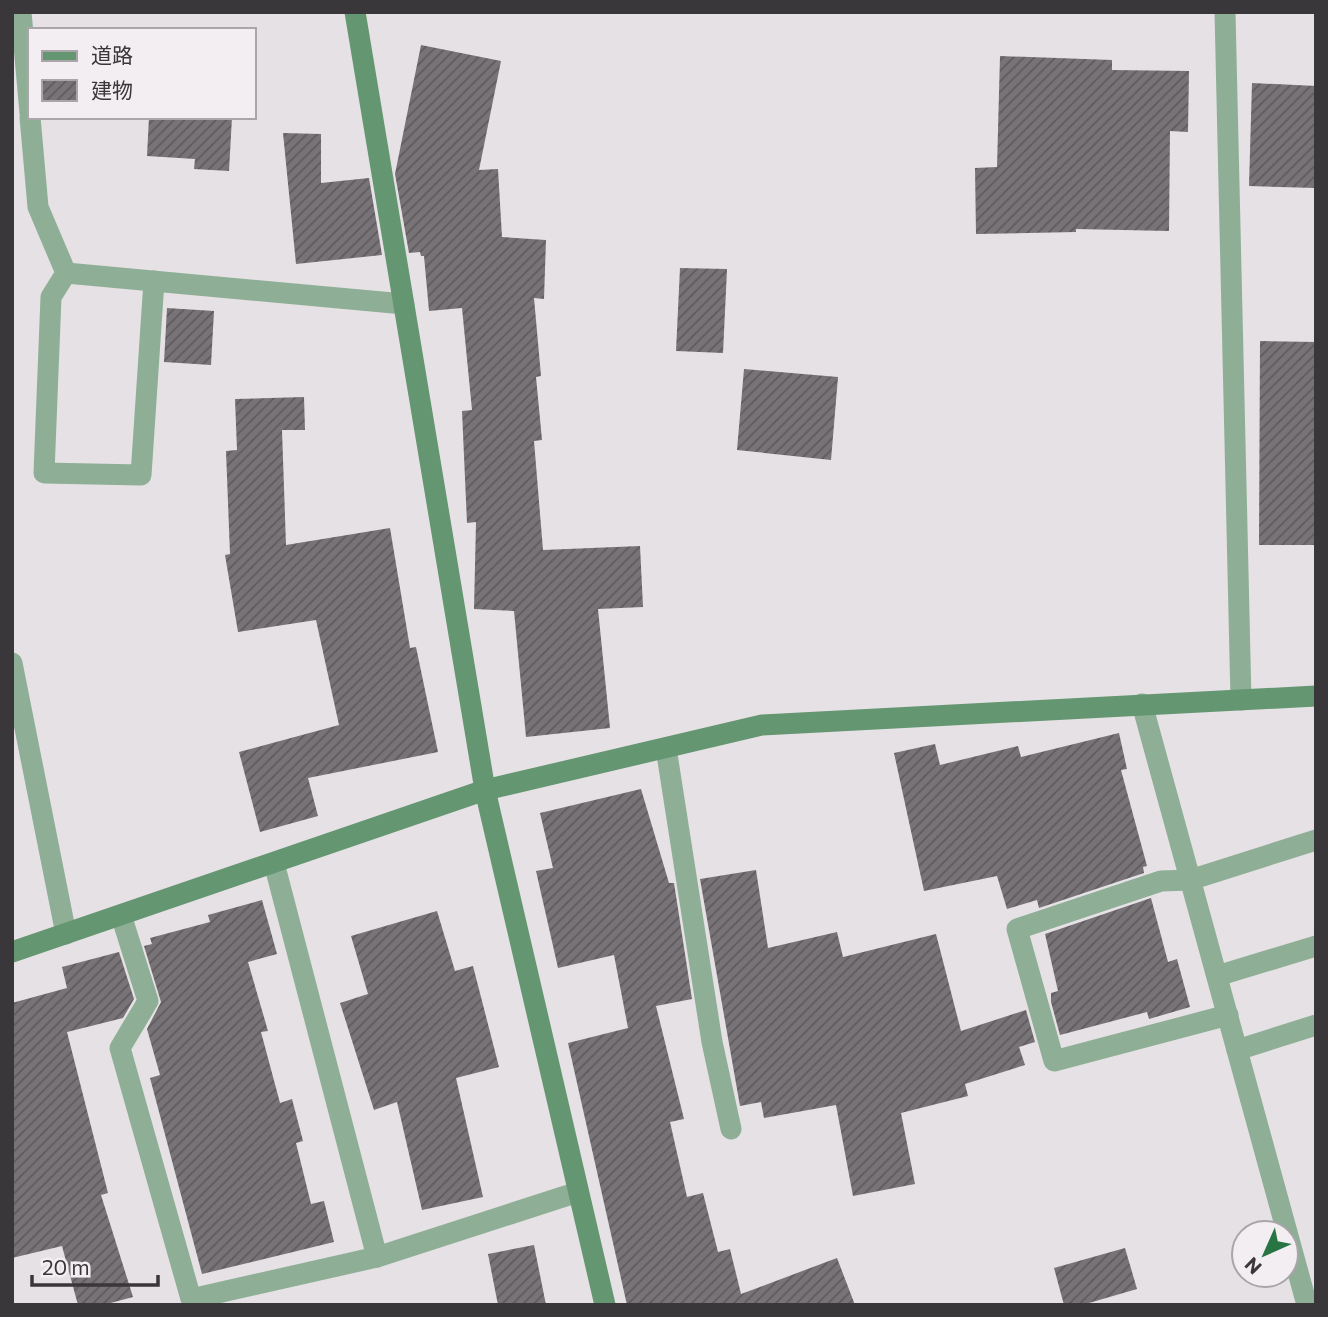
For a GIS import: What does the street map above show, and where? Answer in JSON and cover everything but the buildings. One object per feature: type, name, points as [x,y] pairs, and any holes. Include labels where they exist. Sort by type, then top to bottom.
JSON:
[{"type":"street","points":[[21,12],[28,92]]},
{"type":"street","points":[[355,12],[485,790],[605,1305]]},
{"type":"street","points":[[1225,12],[1241,699]]},
{"type":"street","points":[[30,119],[38,207],[66,273]]},
{"type":"street","points":[[66,273],[51,297],[44,473],[141,475],[154,281]]},
{"type":"street","points":[[66,273],[404,304]]},
{"type":"street","points":[[12,663],[66,934]]},
{"type":"street","points":[[12,952],[485,790],[762,725],[1316,696]]},
{"type":"street","points":[[1143,704],[1307,1305]]},
{"type":"street","points":[[666,748],[712,1042],[730,1129]]},
{"type":"street","points":[[1228,1015],[1054,1062],[1017,929],[1161,881],[1191,880],[1316,840]]},
{"type":"street","points":[[274,863],[377,1257]]},
{"type":"street","points":[[121,915],[148,1001],[120,1048],[191,1299],[377,1257],[579,1192]]},
{"type":"street","points":[[1217,976],[1316,946]]},
{"type":"street","points":[[1237,1050],[1316,1025]]}]
